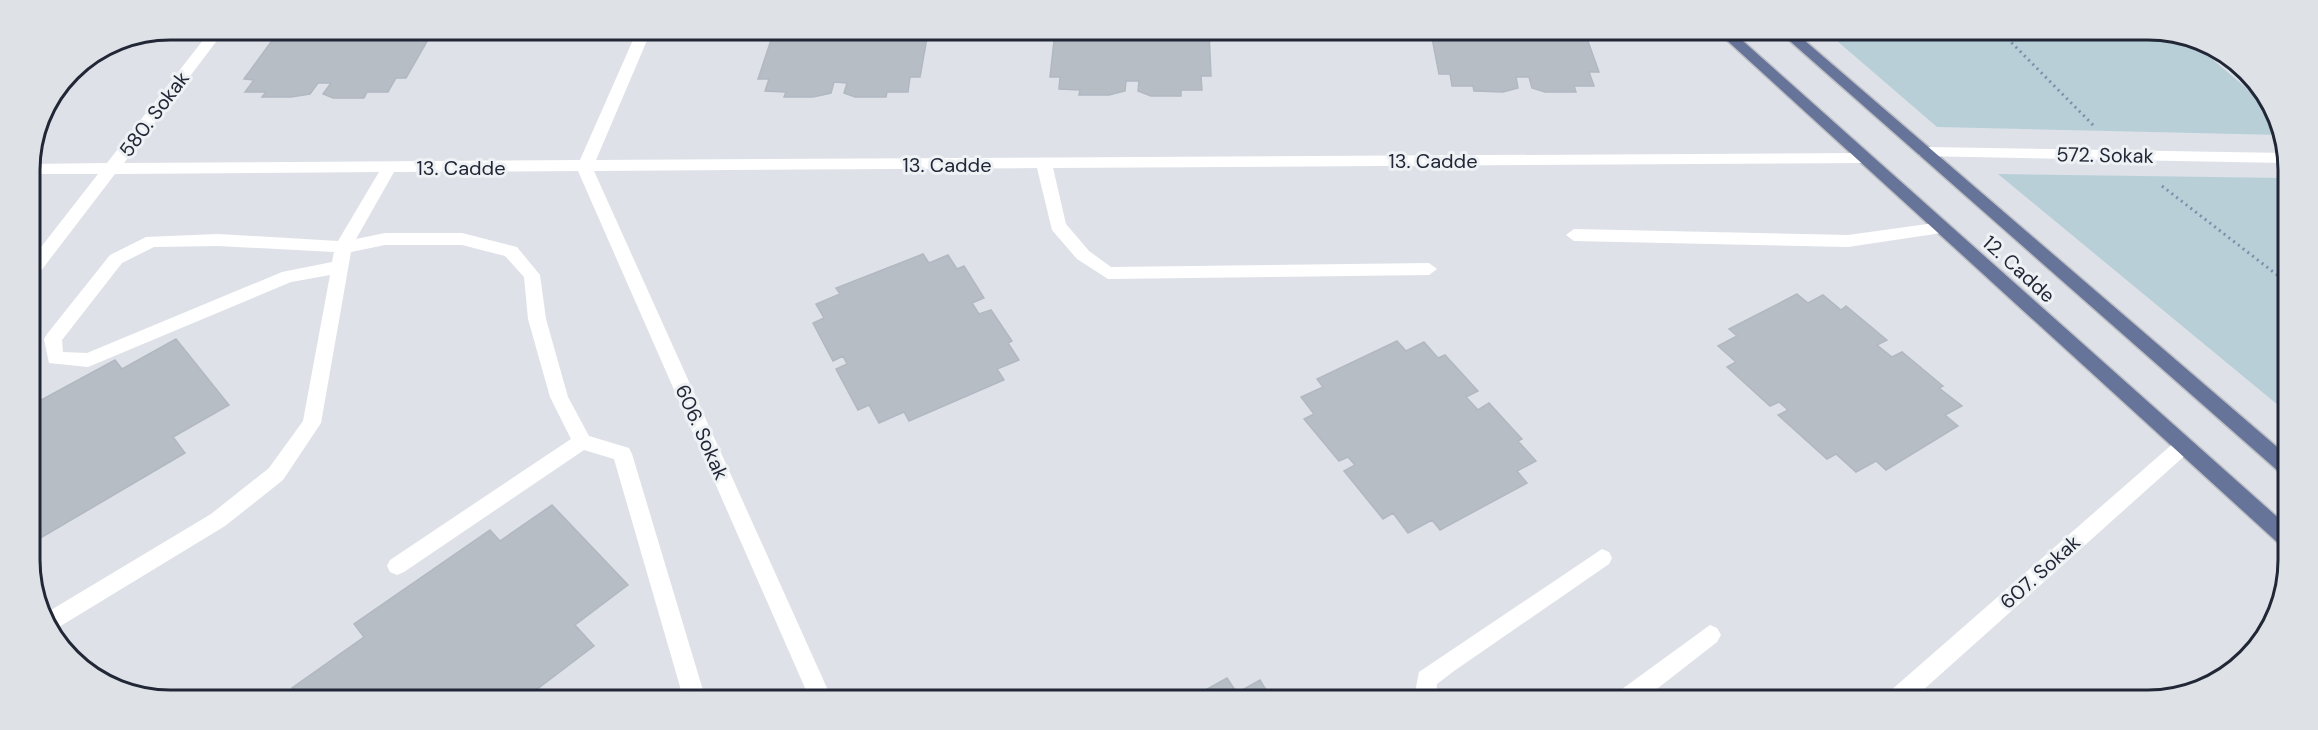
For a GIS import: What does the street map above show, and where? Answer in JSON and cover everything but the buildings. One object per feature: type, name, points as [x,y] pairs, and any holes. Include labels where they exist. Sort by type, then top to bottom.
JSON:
[{"type":"main road","name":"12. Cadde","points":[[1734,40],[2278,531]]},
{"type":"main road","name":"12. Cadde","points":[[1796,40],[2278,459]]},
{"type":"street","name":"580. Sokak","points":[[41,259],[210,40]]},
{"type":"street","points":[[585,168],[640,40]]},
{"type":"street","name":"572. Sokak","points":[[1925,152],[2277,158]]},
{"type":"street","name":"13. Cadde","points":[[41,169],[585,168],[1864,158]]},
{"type":"street","points":[[1044,164],[1058,226],[1083,255],[1108,273],[1429,269]]},
{"type":"street","points":[[55,619],[218,520],[276,474],[312,423],[343,246],[389,168]]},
{"type":"street","name":"606. Sokak","points":[[585,168],[817,690]]},
{"type":"street","points":[[1574,235],[1848,241],[1942,228]]},
{"type":"street","points":[[340,267],[288,276],[88,360],[55,358],[53,339],[116,259],[152,241],[218,240],[343,246],[385,239],[462,239],[511,251],[532,275],[537,319],[559,397],[582,442],[622,454],[692,690]]},
{"type":"street","points":[[397,566],[582,442]]},
{"type":"street","name":"607. Sokak","points":[[1908,689],[2183,446]]},
{"type":"street","points":[[1426,689],[1428,680],[1446,664],[1602,558]]},
{"type":"street","points":[[1639,689],[1710,635]]},
{"type":"path","points":[[2009,40],[2123,155],[2278,276]]},
{"type":"shaded area","points":[[1836,40],[2148,40],[2181,45],[2208,56],[2253,93],[2264,113],[2272,135],[1937,127]]},
{"type":"shaded area","points":[[1998,174],[2278,178],[2278,405]]}]
